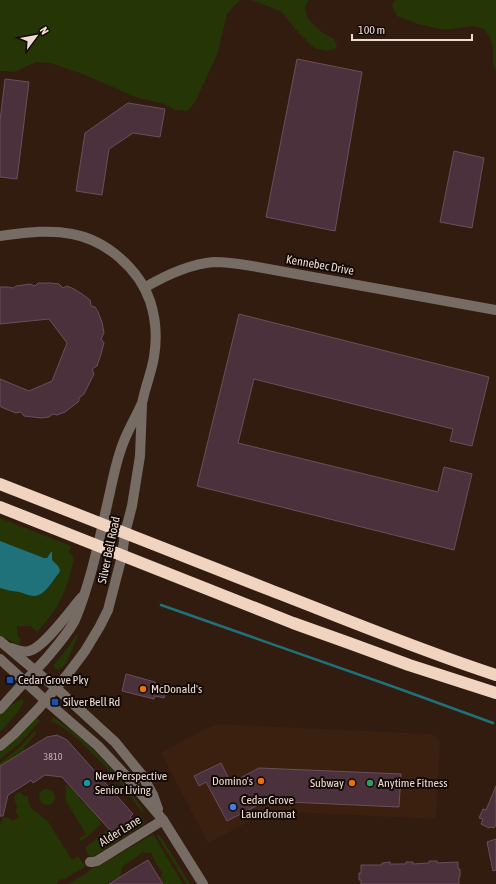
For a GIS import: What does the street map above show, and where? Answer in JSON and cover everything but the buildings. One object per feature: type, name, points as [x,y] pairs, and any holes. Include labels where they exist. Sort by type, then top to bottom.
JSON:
[{"type":"highway","points":[[0,484],[372,630],[496,675]]},
{"type":"highway","points":[[0,507],[293,623],[409,665],[496,693]]},
{"type":"street","name":"Silver Bell Road","points":[[0,236],[54,232],[72,233],[107,248],[135,274],[144,288],[153,312],[156,340],[152,366],[142,402],[120,450],[87,590],[78,613],[63,639],[0,709]]},
{"type":"street","name":"Kennebec Drive","points":[[144,288],[176,271],[198,264],[220,262],[252,266],[496,310]]},
{"type":"street","name":"Silver Bell Road","points":[[0,746],[14,734],[67,675],[85,651],[108,610],[122,556],[132,506],[140,456],[142,402]]},
{"type":"street","points":[[2,642],[21,652],[34,649],[55,630],[87,590]]},
{"type":"street","points":[[2,642],[56,688],[115,742],[135,765],[147,783],[163,820]]},
{"type":"street","points":[[0,659],[92,741],[127,777],[163,820],[203,884]]},
{"type":"street","name":"Alder Lane","points":[[90,862],[97,861],[163,820]]},
{"type":"shaded area","points":[[219,724],[432,734],[437,737],[440,742],[436,819],[270,811],[208,843],[161,753],[204,729]]},
{"type":"green space","points":[[0,0],[241,0],[227,14],[217,55],[195,102],[187,111],[175,110],[164,104],[138,98],[80,73],[50,63],[36,62],[14,72],[0,71]]},
{"type":"green space","points":[[252,0],[309,0],[305,7],[307,17],[323,33],[334,39],[337,46],[335,49],[327,51],[314,48],[296,30],[282,12]]},
{"type":"green space","points":[[395,0],[496,0],[496,72],[493,64],[491,39],[484,29],[474,26],[444,30],[418,24],[397,16],[392,5]]},
{"type":"green space","points":[[0,518],[71,546],[68,552],[74,559],[63,596],[53,612],[37,632],[31,626],[17,626],[18,637],[21,638],[19,645],[0,635]]},
{"type":"green space","points":[[77,634],[78,635],[66,664],[58,670],[53,666]]},
{"type":"green space","points":[[22,699],[24,701],[18,712],[0,732],[0,714],[11,705]]},
{"type":"green space","points":[[36,717],[40,721],[20,743],[0,759],[0,752],[21,734]]},
{"type":"green space","points":[[53,717],[79,737],[103,760],[124,784],[144,811],[142,812],[126,790],[86,747],[69,732],[51,721]]},
{"type":"green space","points":[[35,731],[36,734],[25,746],[24,750],[0,766],[0,763],[20,747]]},
{"type":"green space","points":[[67,785],[97,815],[101,824],[81,841],[80,838],[86,834],[67,803],[65,786]]},
{"type":"green space","points":[[47,789],[54,794],[55,797],[50,804],[47,805],[40,800],[39,797],[44,790]]},
{"type":"green space","points":[[20,792],[28,797],[32,809],[47,820],[72,860],[78,856],[86,866],[58,881],[57,884],[0,884],[0,824],[3,817],[9,818],[12,821],[19,817],[16,812],[17,807],[14,798],[15,795]]},
{"type":"green space","points":[[141,816],[145,823],[144,824],[92,857],[89,856],[86,851],[86,847],[109,828],[113,832],[116,829],[118,831],[124,826],[126,828]]},
{"type":"green space","points":[[153,834],[183,884],[164,884],[160,878],[162,873],[152,856],[152,853],[142,852],[123,866],[120,877],[106,884],[68,884],[87,873],[92,868],[99,866]]},
{"type":"green space","points":[[158,834],[190,884],[187,884],[183,878],[157,836]]},
{"type":"water","points":[[0,541],[44,558],[47,558],[52,552],[52,560],[60,570],[42,594],[30,596],[21,592],[0,588]]},
{"type":"waterway","points":[[161,605],[493,723]]},
{"type":"place","name":"Cedar Grove Pky","points":[[10,680]]},
{"type":"place","name":"McDonald's","points":[[143,689]]},
{"type":"place","name":"Silver Bell Rd","points":[[55,702]]},
{"type":"place","name":"Domino's","points":[[261,781]]},
{"type":"place","name":"New Perspective Senior Living","points":[[87,783]]},
{"type":"place","name":"Subway","points":[[352,783]]},
{"type":"place","name":"Anytime Fitness","points":[[370,783]]},
{"type":"place","name":"Cedar Grove Laundromat","points":[[233,807]]}]
